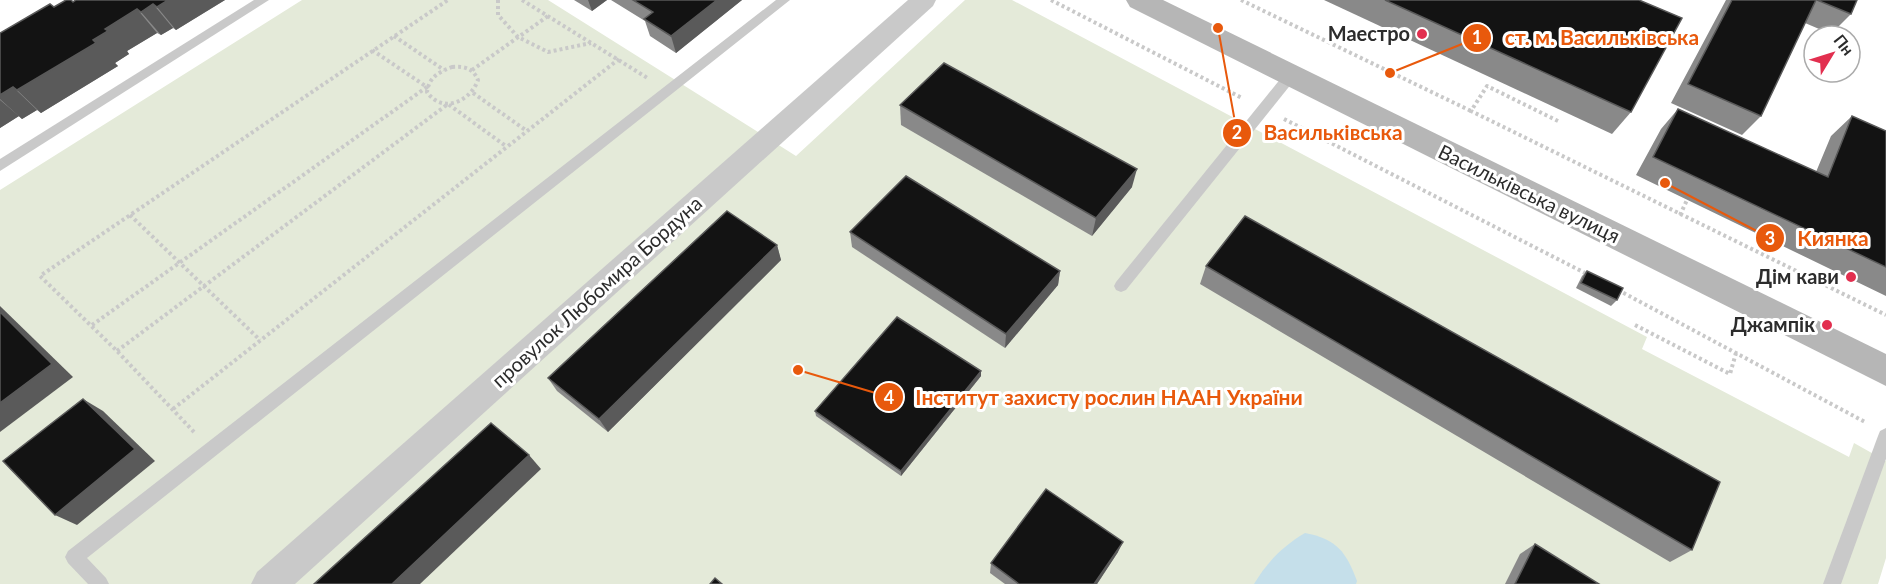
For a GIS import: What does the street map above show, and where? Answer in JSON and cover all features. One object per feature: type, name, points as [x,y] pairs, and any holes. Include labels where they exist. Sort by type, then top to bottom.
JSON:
[{"type":"main road","name":"Васильківська вулиця","points":[[1140,0],[1886,371]]},
{"type":"street","name":"провулок Любомира Бордуна","points":[[269,584],[924,0]]},
{"type":"lane","points":[[0,166],[263,0]]},
{"type":"lane","points":[[100,584],[75,557],[784,0]]},
{"type":"lane","points":[[1122,286],[1291,75]]},
{"type":"lane","points":[[1832,584],[1886,436]]},
{"type":"path","points":[[211,450],[117,351],[40,276],[448,0]]},
{"type":"path","points":[[498,0],[498,15],[518,37],[548,52],[591,43]]},
{"type":"path","points":[[522,0],[668,91]]},
{"type":"path","points":[[1051,0],[1589,276]]},
{"type":"path","points":[[1241,0],[1886,315]]},
{"type":"path","points":[[472,70],[548,16]]},
{"type":"path","points":[[393,36],[444,70]]},
{"type":"path","points":[[372,50],[427,87]]},
{"type":"path","points":[[173,409],[619,59]]},
{"type":"path","points":[[92,326],[427,87],[433,77],[444,70],[460,67],[472,70],[478,80],[473,93],[462,100],[448,104],[117,351]]},
{"type":"path","points":[[1471,111],[1487,86],[1558,121]]},
{"type":"path","points":[[427,87],[427,92],[432,99],[448,104],[507,147]]},
{"type":"path","points":[[473,93],[527,132]]},
{"type":"path","points":[[1680,215],[1687,200]]},
{"type":"path","points":[[130,215],[260,340]]},
{"type":"path","points":[[1610,286],[1866,423]]},
{"type":"path","points":[[1617,302],[1621,292]]},
{"type":"path","points":[[1635,325],[1730,374],[1736,353]]},
{"type":"green space","points":[[302,0],[548,0],[796,156],[965,0],[1012,0],[1647,337],[1642,349],[1849,457],[1854,443],[1886,461],[1886,558],[1878,584],[0,584],[0,190]]},
{"type":"water","points":[[1305,533],[1325,539],[1339,548],[1349,562],[1357,581],[1356,584],[1254,584],[1276,555]]},
{"type":"building","points":[[66,0],[73,2],[76,0],[168,0],[157,7],[153,4],[141,12],[137,9],[105,29],[108,31],[93,40],[96,43],[17,90],[13,87],[0,95],[0,33],[50,4],[54,7]]},
{"type":"building","points":[[633,0],[717,0],[671,36],[644,19],[653,12]]},
{"type":"building","points":[[1385,0],[1639,0],[1682,18],[1631,112]]},
{"type":"building","points":[[1732,0],[1816,0],[1805,24],[1802,24],[1802,30],[1761,116],[1688,84]]},
{"type":"building","points":[[1817,0],[1857,0],[1851,14]]},
{"type":"building","points":[[944,63],[1137,169],[1096,218],[900,105]]},
{"type":"building","points":[[1678,109],[1828,177],[1852,116],[1886,131],[1886,267],[1653,157]]},
{"type":"building","points":[[906,176],[1060,271],[1006,334],[850,232]]},
{"type":"building","points":[[727,211],[777,245],[599,419],[548,378]]},
{"type":"building","points":[[1245,216],[1720,482],[1692,550],[1206,266]]},
{"type":"building","points":[[1587,271],[1623,288],[1617,300],[1581,283]]},
{"type":"building","points":[[0,312],[52,364],[0,403]]},
{"type":"building","points":[[897,317],[981,371],[901,471],[815,411]]},
{"type":"building","points":[[83,399],[135,449],[55,515],[3,461]]},
{"type":"building","points":[[491,423],[529,455],[392,584],[314,584]]},
{"type":"building","points":[[1046,489],[1123,542],[1094,584],[1019,584],[991,563]]},
{"type":"building","points":[[1535,544],[1599,584],[1515,584]]},
{"type":"building","points":[[715,578],[722,584],[710,584]]},
{"type":"place","name":"Васильківська","points":[[1218,28]]},
{"type":"place","name":"Маестро","points":[[1422,34]]},
{"type":"place","name":"ст. м. Васильківська","points":[[1390,73]]},
{"type":"place","name":"Киянка","points":[[1665,183]]},
{"type":"place","name":"Дім кави","points":[[1851,277]]},
{"type":"place","name":"Джампік","points":[[1827,325]]},
{"type":"place","name":"Інститут захисту рослин НААН України","points":[[798,370]]}]
